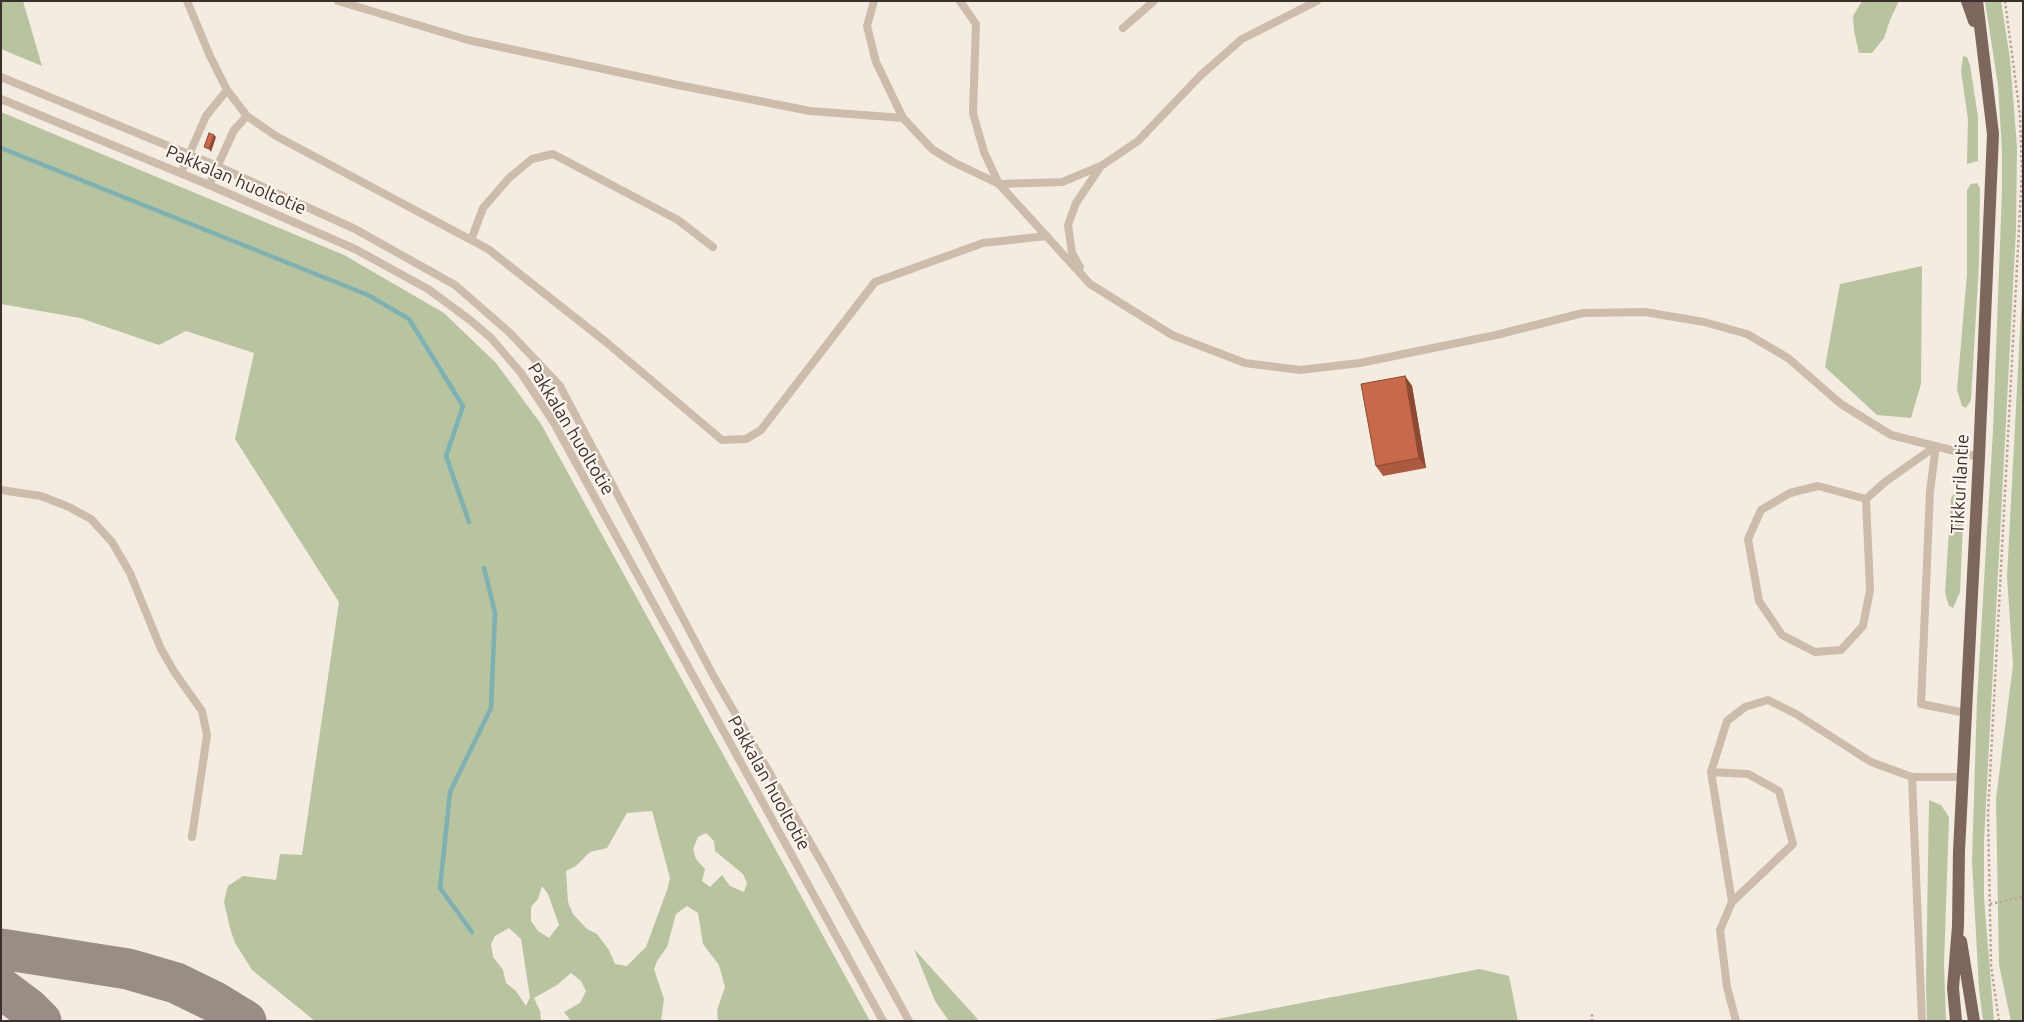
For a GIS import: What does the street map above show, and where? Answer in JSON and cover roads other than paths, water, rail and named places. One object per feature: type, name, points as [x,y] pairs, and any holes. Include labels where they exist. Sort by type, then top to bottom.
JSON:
[{"type":"main road","name":"Tikkurilantie","points":[[1967,1],[1982,45]]},
{"type":"main road","name":"Tikkurilantie","points":[[1956,1021],[1953,988],[1958,926],[1992,134],[1976,1]]},
{"type":"main road","name":"Tikkurilantie","points":[[1958,926],[1974,1021]]},
{"type":"lane","points":[[187,1],[210,56],[227,90],[248,116],[276,136],[488,249],[606,342],[722,440],[746,440],[761,430],[875,282],[983,243],[1047,236]]},
{"type":"lane","points":[[338,1],[468,40],[687,86],[810,111],[903,118]]},
{"type":"lane","points":[[874,1],[868,26],[876,62],[903,118],[932,149],[953,162],[1000,184],[1062,182],[1101,166],[1138,141],[1200,75],[1242,39],[1317,1]]},
{"type":"lane","points":[[960,1],[976,24],[973,113],[984,152],[1000,184],[1090,284],[1172,335],[1245,363],[1300,370],[1360,363],[1496,335],[1583,313],[1645,312],[1704,322],[1747,334],[1788,358],[1842,404],[1891,435],[1979,457]]},
{"type":"lane","points":[[1123,28],[1154,1]]},
{"type":"lane","points":[[1,77],[217,166],[355,229],[455,284],[510,333],[560,386],[714,677],[822,863],[909,1021]]},
{"type":"lane","points":[[181,173],[206,116],[227,90]]},
{"type":"lane","name":"Pakkalan huoltotie","points":[[1,99],[320,232],[402,274],[435,294],[491,338],[522,373],[570,451],[883,1021]]},
{"type":"lane","points":[[209,185],[234,130],[248,116]]},
{"type":"lane","points":[[471,240],[483,208],[509,178],[532,159],[553,154],[678,220],[713,247]]},
{"type":"lane","points":[[1090,284],[1072,253],[1068,225],[1076,204],[1101,166]]},
{"type":"lane","points":[[1866,499],[1885,482],[1936,446]]},
{"type":"lane","points":[[1936,446],[1930,491],[1921,704],[1966,713]]},
{"type":"lane","points":[[1818,486],[1866,499],[1870,590],[1863,626],[1842,650],[1815,652],[1782,635],[1759,601],[1748,539],[1761,510],[1790,493],[1818,486]]},
{"type":"lane","points":[[1,490],[41,496],[92,519],[112,542],[130,573],[161,649],[174,673],[202,711],[207,735],[192,837]]},
{"type":"lane","points":[[1732,902],[1711,772],[1727,721],[1744,707],[1768,700],[1796,714],[1871,762],[1912,777],[1963,778]]},
{"type":"lane","points":[[1711,772],[1748,774],[1779,791],[1793,844],[1732,902],[1720,930],[1727,987],[1736,1021]]},
{"type":"lane","points":[[1912,777],[1922,1021]]},
{"type":"waterway","points":[[1,148],[368,295],[409,319],[463,406],[446,456],[469,522]]},
{"type":"waterway","points":[[472,932],[440,888],[450,792],[491,708],[495,613],[484,568]]}]
